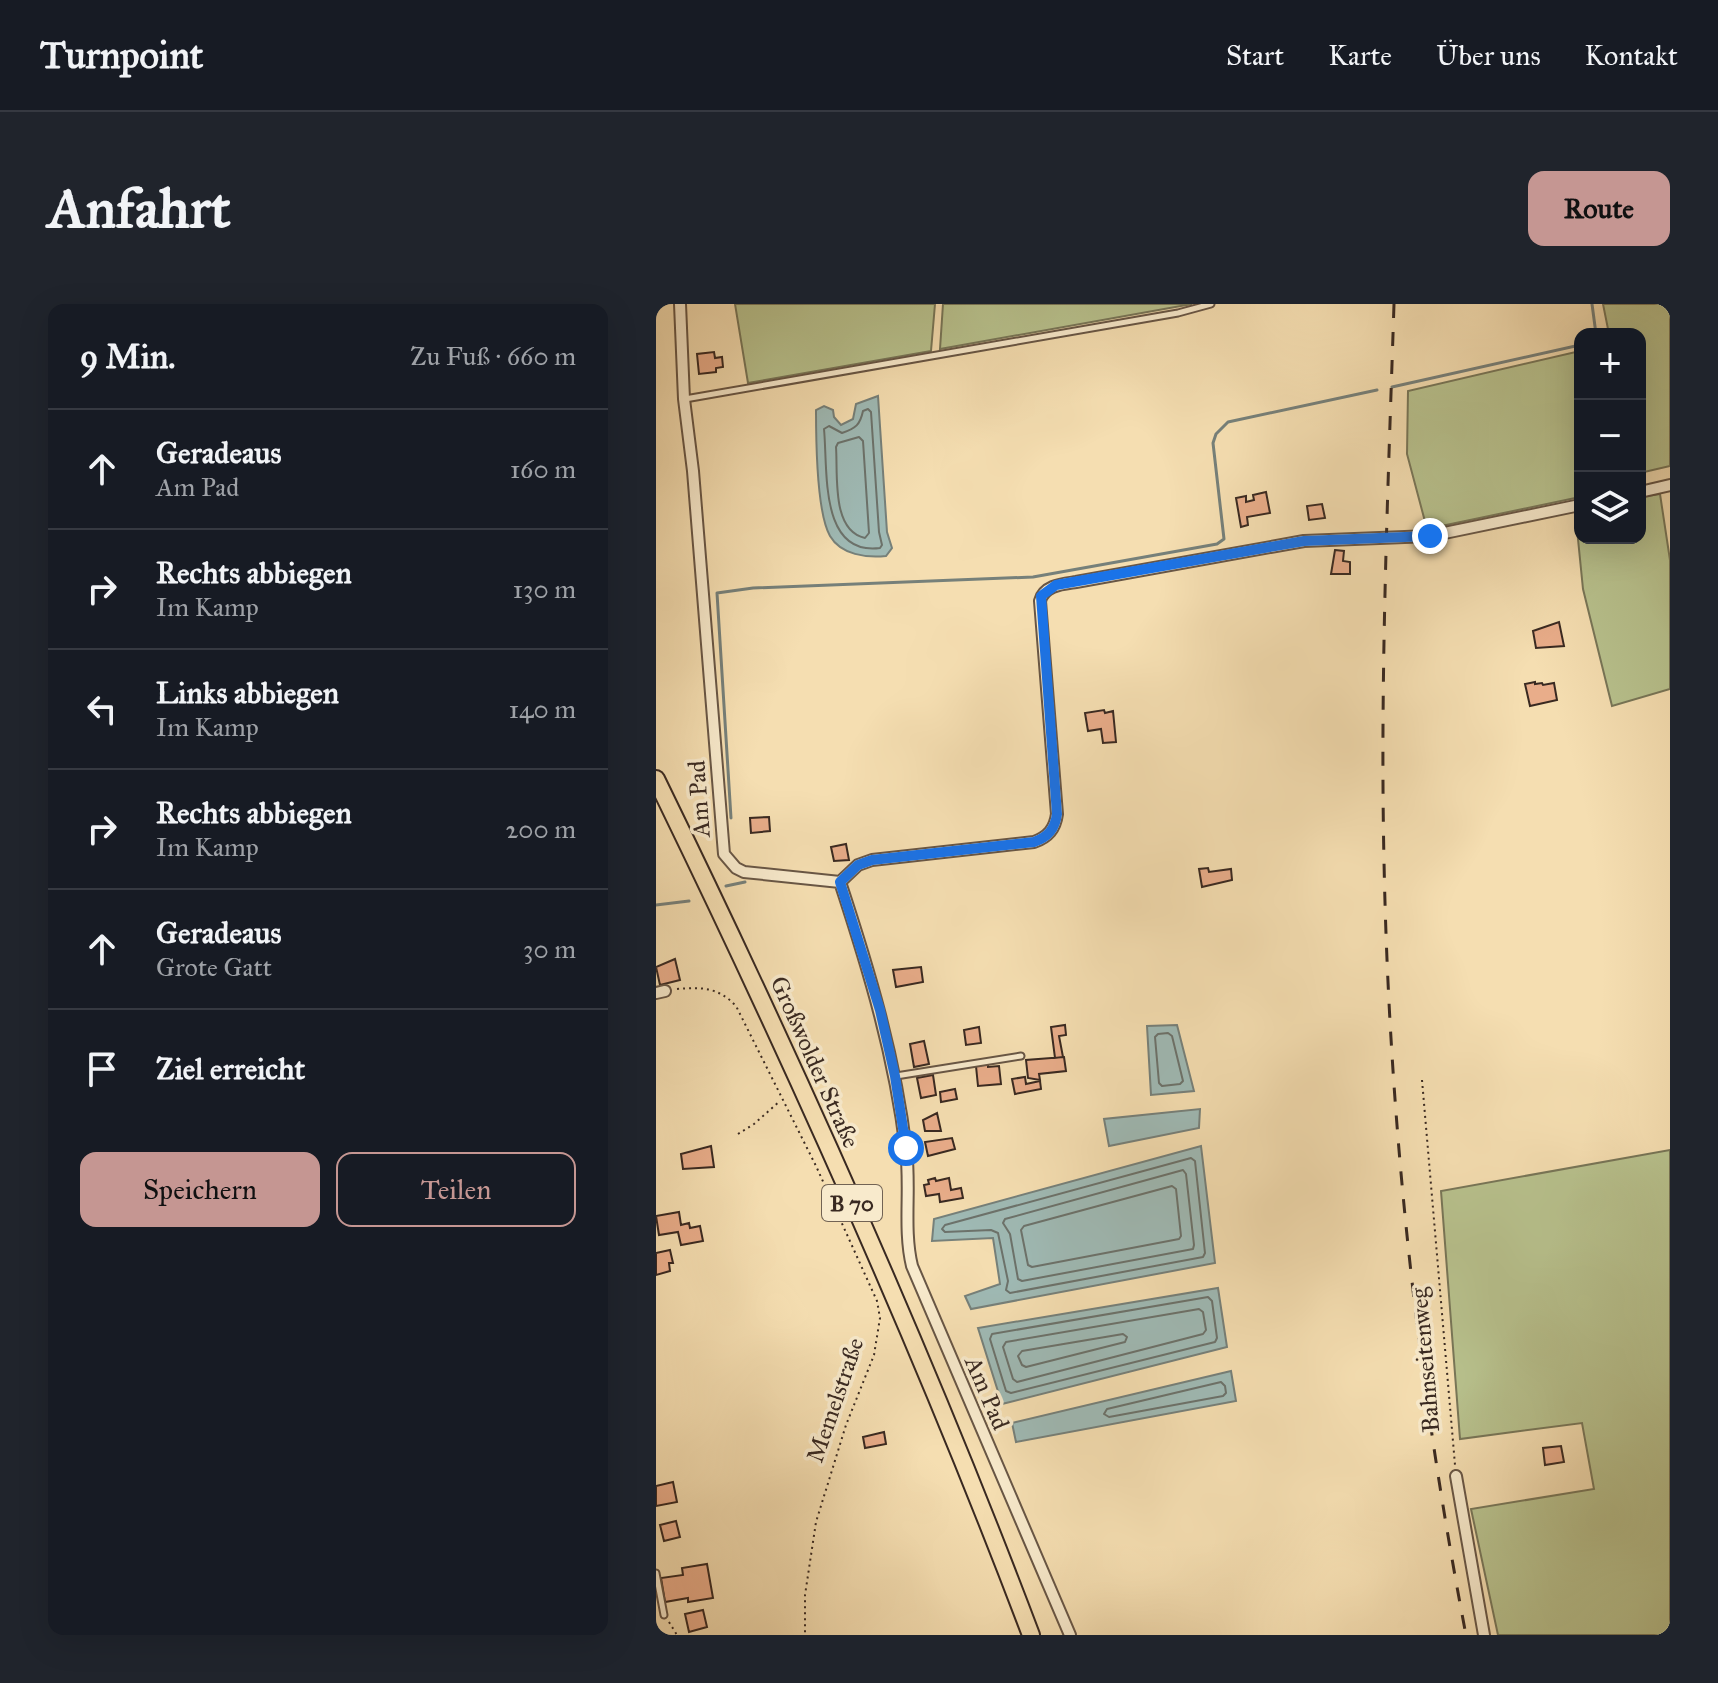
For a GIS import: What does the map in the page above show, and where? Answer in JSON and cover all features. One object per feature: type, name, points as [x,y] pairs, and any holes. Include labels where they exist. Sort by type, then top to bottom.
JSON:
[{"type":"main road","name":"Großwolder Straße","points":[[656,779],[760,996],[886,1277],[1031,1635]]},
{"type":"street","name":"Am Pad","points":[[680,304],[684,399],[693,471],[724,854],[744,872],[840,882],[880,1010],[895,1076],[908,1173],[908,1243],[912,1266],[1070,1635]]},
{"type":"street","points":[[1646,491],[1670,485]]},
{"type":"street","points":[[840,882],[858,865],[872,860],[1034,842],[1047,836],[1053,828],[1057,814],[1040,601],[1041,596],[1056,585],[1304,541],[1430,536],[1574,506]]},
{"type":"street","points":[[1456,1476],[1484,1635]]},
{"type":"lane","points":[[684,399],[1211,304]]},
{"type":"lane","points":[[895,1076],[1021,1056]]},
{"type":"lane","points":[[656,1573],[664,1615]]},
{"type":"path","name":"Memelstraße","points":[[661,992],[700,987],[724,993],[736,1006],[816,1166],[877,1301],[880,1318],[874,1355],[846,1425],[816,1522],[805,1595],[805,1635]]},
{"type":"path","name":"Bahnseitenweg","points":[[1422,1080],[1456,1476]]},
{"type":"path","points":[[738,1134],[781,1100]]},
{"type":"path","points":[[664,1615],[677,1635]]},
{"type":"green space","points":[[735,304],[935,304],[931,351],[748,383]]},
{"type":"green space","points":[[943,304],[1192,304],[940,349]]},
{"type":"green space","points":[[1603,304],[1670,304],[1670,466],[1646,472],[1646,328],[1608,328]]},
{"type":"green space","points":[[1574,352],[1574,498],[1427,529],[1407,454],[1408,391]]},
{"type":"green space","points":[[1660,494],[1670,560],[1670,689],[1612,706],[1583,589],[1578,544],[1646,544],[1646,496]]},
{"type":"green space","points":[[1670,1150],[1670,1635],[1498,1635],[1471,1509],[1594,1489],[1582,1423],[1460,1439],[1441,1191]]},
{"type":"water","points":[[878,396],[887,532],[892,548],[886,556],[855,554],[835,542],[822,511],[818,475],[816,410],[824,406],[833,410],[834,417],[841,425],[853,419],[856,404]]},
{"type":"water","points":[[1177,1025],[1194,1091],[1151,1095],[1147,1026]]},
{"type":"water","points":[[1200,1109],[1199,1128],[1109,1146],[1104,1119]]},
{"type":"water","points":[[1201,1146],[1215,1263],[971,1309],[965,1296],[1000,1284],[993,1238],[932,1241],[934,1219]]},
{"type":"water","points":[[1218,1288],[1227,1347],[1002,1404],[978,1328]]},
{"type":"water","points":[[1231,1371],[1236,1401],[1016,1442],[1012,1423]]},
{"type":"building","points":[[714,352],[715,358],[722,357],[723,367],[716,368],[716,372],[699,374],[697,354]]},
{"type":"building","points":[[1266,492],[1270,513],[1247,517],[1248,525],[1241,527],[1236,498],[1246,496],[1246,502],[1254,500],[1253,495]]},
{"type":"building","points":[[1322,504],[1325,518],[1309,520],[1307,506]]},
{"type":"building","points":[[1335,550],[1344,551],[1343,561],[1350,562],[1350,574],[1331,574]]},
{"type":"building","points":[[1559,622],[1564,646],[1536,648],[1533,631]]},
{"type":"building","points":[[1535,682],[1543,685],[1554,683],[1557,700],[1530,706],[1525,684]]},
{"type":"building","points":[[1104,710],[1105,713],[1113,711],[1116,742],[1103,743],[1101,729],[1088,731],[1085,713]]},
{"type":"building","points":[[769,817],[770,831],[751,833],[750,818]]},
{"type":"building","points":[[846,844],[849,860],[834,861],[831,847]]},
{"type":"building","points":[[1208,868],[1209,872],[1231,869],[1232,880],[1202,887],[1199,869]]},
{"type":"building","points":[[675,959],[680,980],[660,985],[656,967]]},
{"type":"building","points":[[921,967],[923,982],[896,987],[893,970]]},
{"type":"building","points":[[1065,1025],[1066,1035],[1059,1036],[1063,1057],[1055,1058],[1051,1027]]},
{"type":"building","points":[[979,1027],[981,1043],[966,1045],[964,1030]]},
{"type":"building","points":[[924,1041],[929,1064],[914,1067],[910,1044]]},
{"type":"building","points":[[1064,1057],[1066,1071],[1039,1074],[1040,1080],[1028,1078],[1026,1060]]},
{"type":"building","points":[[988,1064],[988,1067],[999,1066],[1001,1084],[978,1086],[976,1066]]},
{"type":"building","points":[[933,1075],[936,1095],[921,1098],[917,1078]]},
{"type":"building","points":[[1025,1077],[1026,1084],[1040,1081],[1041,1089],[1015,1094],[1012,1079]]},
{"type":"building","points":[[955,1089],[957,1099],[941,1102],[940,1092]]},
{"type":"building","points":[[937,1113],[941,1131],[925,1131],[923,1120]]},
{"type":"building","points":[[952,1138],[955,1149],[928,1156],[925,1142]]},
{"type":"building","points":[[711,1146],[714,1167],[683,1169],[681,1154]]},
{"type":"building","points":[[935,1178],[936,1181],[949,1178],[951,1190],[961,1188],[963,1198],[940,1202],[939,1194],[926,1196],[924,1185]]},
{"type":"building","points":[[679,1212],[681,1225],[689,1223],[690,1228],[700,1226],[703,1241],[681,1245],[678,1232],[659,1235],[656,1216]]},
{"type":"building","points":[[670,1250],[673,1263],[669,1263],[670,1271],[656,1275],[656,1253]]},
{"type":"building","points":[[884,1432],[886,1444],[865,1448],[863,1437]]},
{"type":"building","points":[[1561,1446],[1564,1462],[1545,1465],[1543,1448]]},
{"type":"building","points":[[673,1482],[677,1502],[656,1506],[656,1486]]},
{"type":"building","points":[[676,1521],[680,1537],[664,1541],[660,1525]]},
{"type":"building","points":[[707,1564],[713,1598],[665,1602],[661,1578],[683,1575],[682,1568]]},
{"type":"building","points":[[703,1610],[707,1627],[689,1632],[685,1614]]},
{"type":"waterway","points":[[1592,304],[1595,328]]},
{"type":"waterway","points":[[1392,387],[1574,346]]},
{"type":"waterway","points":[[731,818],[717,593],[753,588],[1033,577],[1217,544],[1224,539],[1213,443],[1216,434],[1228,422],[1377,390]]},
{"type":"waterway","points":[[726,886],[745,882]]},
{"type":"waterway","points":[[656,905],[689,901]]},
{"type":"railway","points":[[1394,304],[1383,722],[1384,861],[1392,1055],[1408,1250],[1420,1346],[1433,1443],[1466,1635]]},
{"type":"route","points":[[906,1148],[895,1076],[880,1010],[840,882],[858,865],[872,860],[1034,842],[1047,836],[1053,828],[1057,814],[1041,596],[1056,585],[1304,541],[1430,536]]}]
